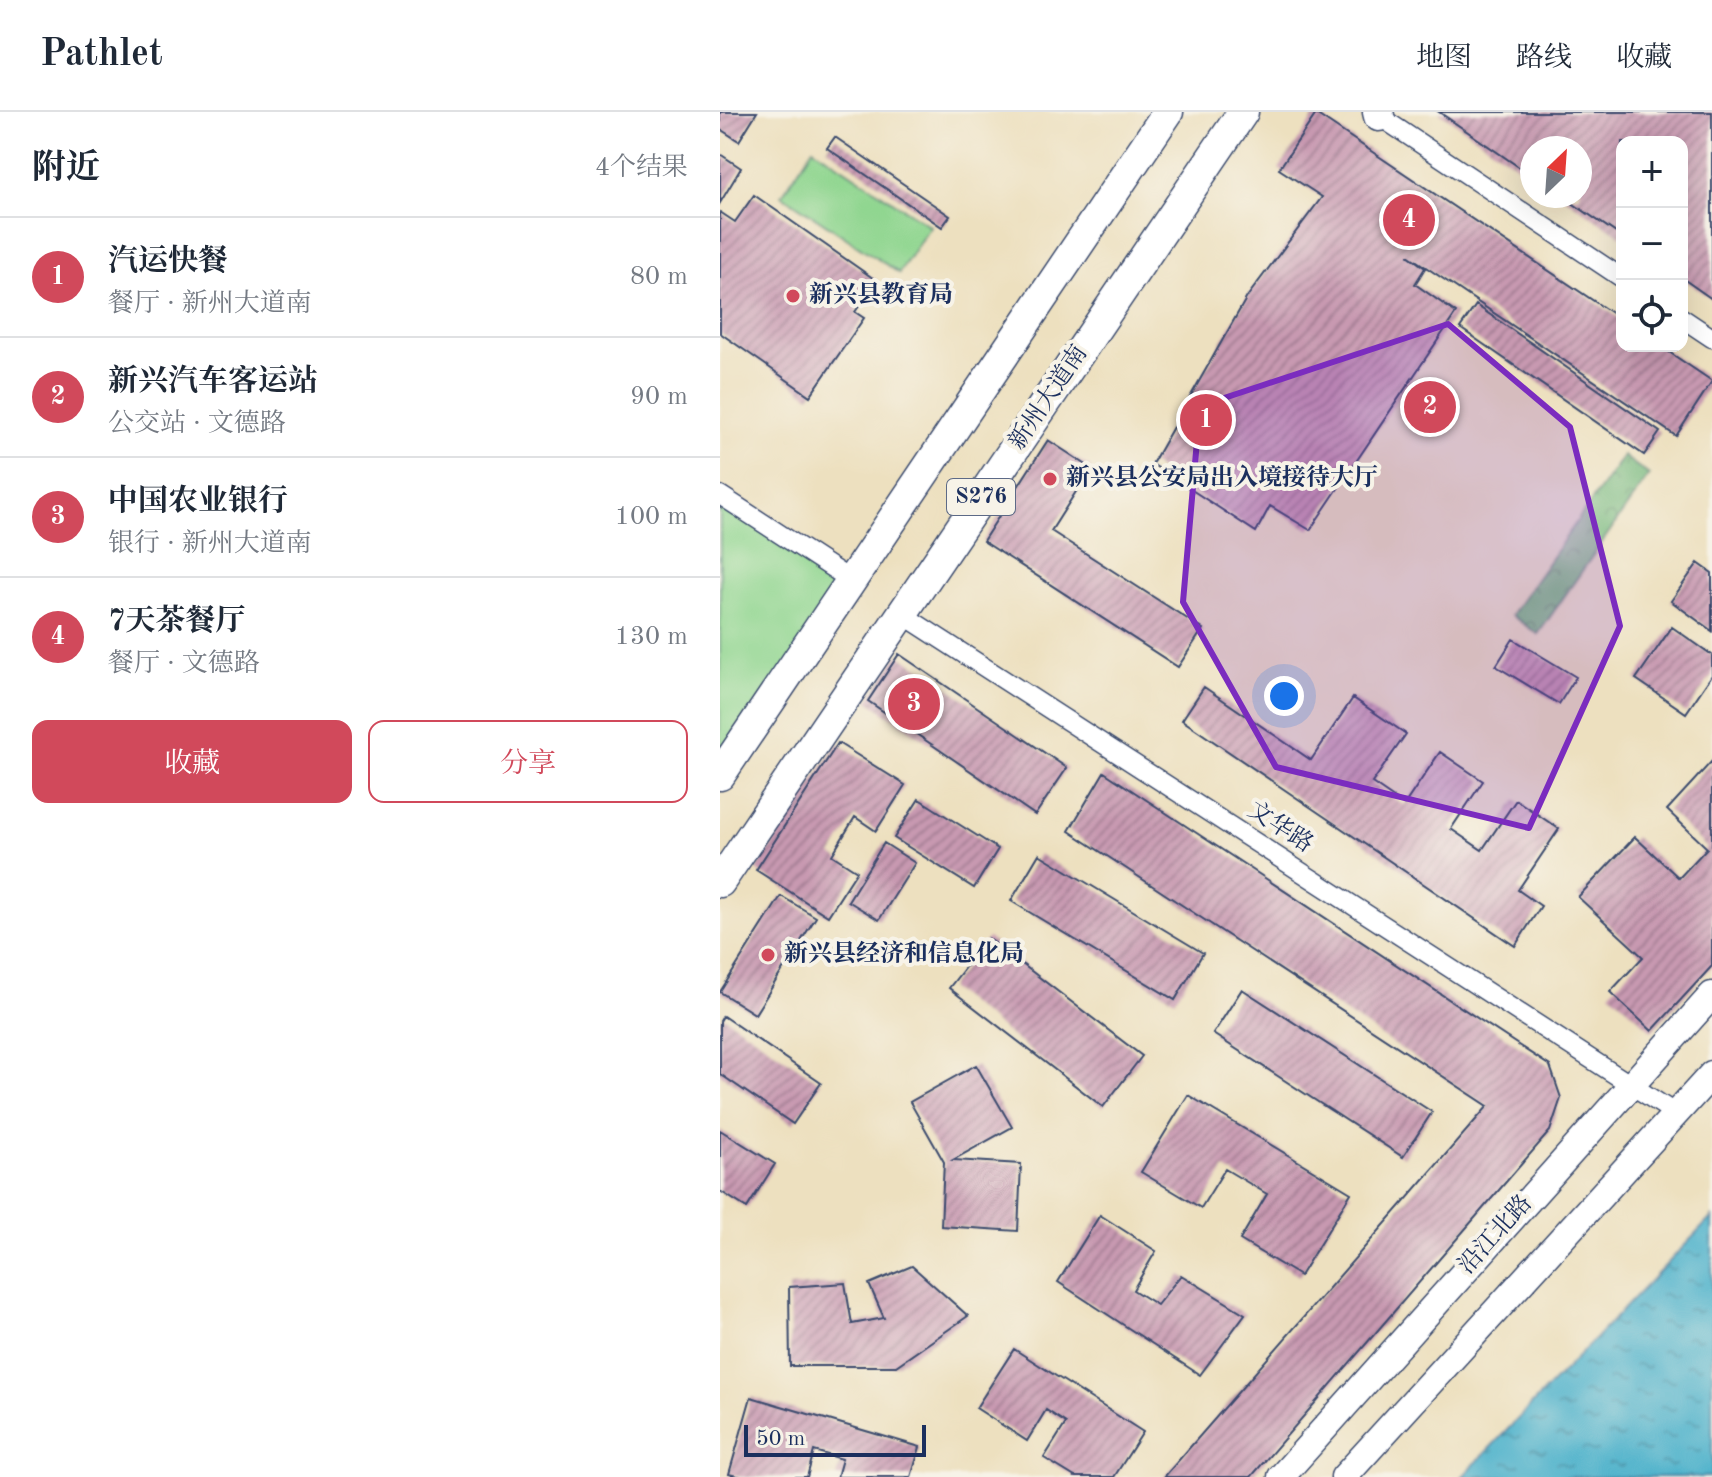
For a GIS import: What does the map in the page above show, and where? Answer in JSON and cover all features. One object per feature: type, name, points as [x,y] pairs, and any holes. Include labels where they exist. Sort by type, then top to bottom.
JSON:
[{"type":"main road","name":"S276","points":[[720,775],[1168,112]]},
{"type":"main road","name":"新州大道南","points":[[720,882],[1243,112]]},
{"type":"main road","name":"沿江北路","points":[[1281,1477],[1712,995]]},
{"type":"main road","points":[[1344,1477],[1712,1074]]},
{"type":"street","points":[[1376,113],[1616,274]]},
{"type":"street","points":[[1688,322],[1712,338]]},
{"type":"street","points":[[720,495],[852,581]]},
{"type":"street","name":"文华路","points":[[902,614],[1676,1114]]},
{"type":"highlighted area","points":[[1448,324],[1570,427],[1620,626],[1529,828],[1276,767],[1183,602],[1200,406]]},
{"type":"green space","points":[[813,148],[930,226],[899,273],[782,195]]},
{"type":"green space","points":[[1623,456],[1649,475],[1538,634],[1511,615]]},
{"type":"green space","points":[[720,495],[852,581],[720,775]]},
{"type":"water","points":[[1712,1217],[1712,1477],[1462,1477]]},
{"type":"building","points":[[720,112],[757,112],[739,141],[720,129]]},
{"type":"building","points":[[1439,112],[1712,112],[1712,299],[1688,282],[1688,136],[1616,136],[1616,233],[1580,208],[1592,208],[1592,136],[1520,136],[1520,168]]},
{"type":"building","points":[[1316,114],[1616,316],[1616,352],[1669,352],[1712,381],[1676,436],[1408,255],[1425,268],[1415,284],[1456,313],[1310,530],[1270,506],[1256,532],[1152,464],[1247,297],[1322,197],[1279,169]]},
{"type":"building","points":[[835,137],[950,216],[942,227],[827,148]]},
{"type":"building","points":[[720,154],[741,168],[720,203]]},
{"type":"building","name":"新兴县教育局","points":[[754,195],[877,281],[855,312],[864,318],[810,396],[720,333],[720,212],[735,222]]},
{"type":"building","points":[[1476,305],[1660,432],[1644,455],[1460,328]]},
{"type":"building","points":[[1048,440],[1091,468],[1051,531],[1203,629],[1178,667],[983,541]]},
{"type":"building","points":[[1698,563],[1712,573],[1712,631],[1671,601]]},
{"type":"building","points":[[1672,627],[1712,655],[1712,675],[1686,713],[1636,679]]},
{"type":"building","points":[[1513,639],[1576,677],[1559,704],[1496,666]]},
{"type":"building","points":[[899,654],[1067,768],[1035,815],[868,701]]},
{"type":"building","points":[[1204,687],[1311,760],[1353,698],[1406,734],[1372,783],[1404,805],[1440,752],[1483,781],[1451,829],[1482,850],[1516,800],[1559,829],[1518,890],[1541,906],[1515,946],[1182,720]]},
{"type":"building","points":[[838,743],[905,785],[876,831],[855,817],[832,855],[857,871],[828,916],[756,870]]},
{"type":"building","points":[[1712,761],[1712,966],[1652,1031],[1610,992],[1643,957],[1578,897],[1635,837],[1679,878],[1707,848],[1667,810]]},
{"type":"building","points":[[1104,772],[1550,1066],[1561,1098],[1550,1131],[1251,1477],[1164,1477],[1488,1106],[1069,831]]},
{"type":"building","points":[[919,799],[998,849],[974,888],[894,838]]},
{"type":"building","points":[[884,843],[915,863],[879,920],[848,901]]},
{"type":"building","points":[[1039,854],[1203,953],[1175,1000],[1011,901]]},
{"type":"building","name":"新兴县经济和信息化局","points":[[781,896],[816,917],[755,1014],[720,992]]},
{"type":"building","points":[[988,938],[1142,1056],[1103,1107],[949,988]]},
{"type":"building","points":[[1242,989],[1432,1112],[1403,1157],[1213,1034]]},
{"type":"building","points":[[723,1016],[821,1083],[793,1124],[720,1074],[720,1021]]},
{"type":"building","points":[[976,1065],[1012,1127],[953,1160],[1021,1164],[1018,1231],[941,1226],[944,1162],[910,1102]]},
{"type":"building","points":[[1188,1095],[1351,1193],[1300,1276],[1240,1240],[1267,1194],[1225,1169],[1201,1208],[1141,1172]]},
{"type":"building","points":[[720,1130],[775,1164],[747,1208],[720,1191]]},
{"type":"building","points":[[1100,1215],[1156,1251],[1133,1290],[1157,1305],[1181,1275],[1245,1314],[1200,1375],[1058,1282]]},
{"type":"building","points":[[912,1266],[968,1316],[896,1366],[790,1366],[789,1287],[845,1283],[852,1324],[884,1318],[869,1284]]},
{"type":"building","points":[[1014,1349],[1143,1432],[1114,1477],[1075,1477],[1044,1458],[1066,1423],[1046,1410],[1027,1441],[976,1408]]},
{"type":"building","points":[[751,1397],[920,1447],[911,1477],[837,1477],[842,1459],[814,1451],[807,1477],[741,1477],[729,1474]]},
{"type":"place","name":"7天茶餐厅","points":[[1409,220]]},
{"type":"place","name":"新兴县教育局","points":[[793,296]]},
{"type":"place","name":"新兴汽车客运站","points":[[1430,407]]},
{"type":"place","name":"汽运快餐","points":[[1206,420]]},
{"type":"place","name":"新兴县公安局出入境接待大厅","points":[[1050,479]]},
{"type":"place","name":"中国农业银行","points":[[914,704]]},
{"type":"place","name":"新兴县经济和信息化局","points":[[768,955]]}]
